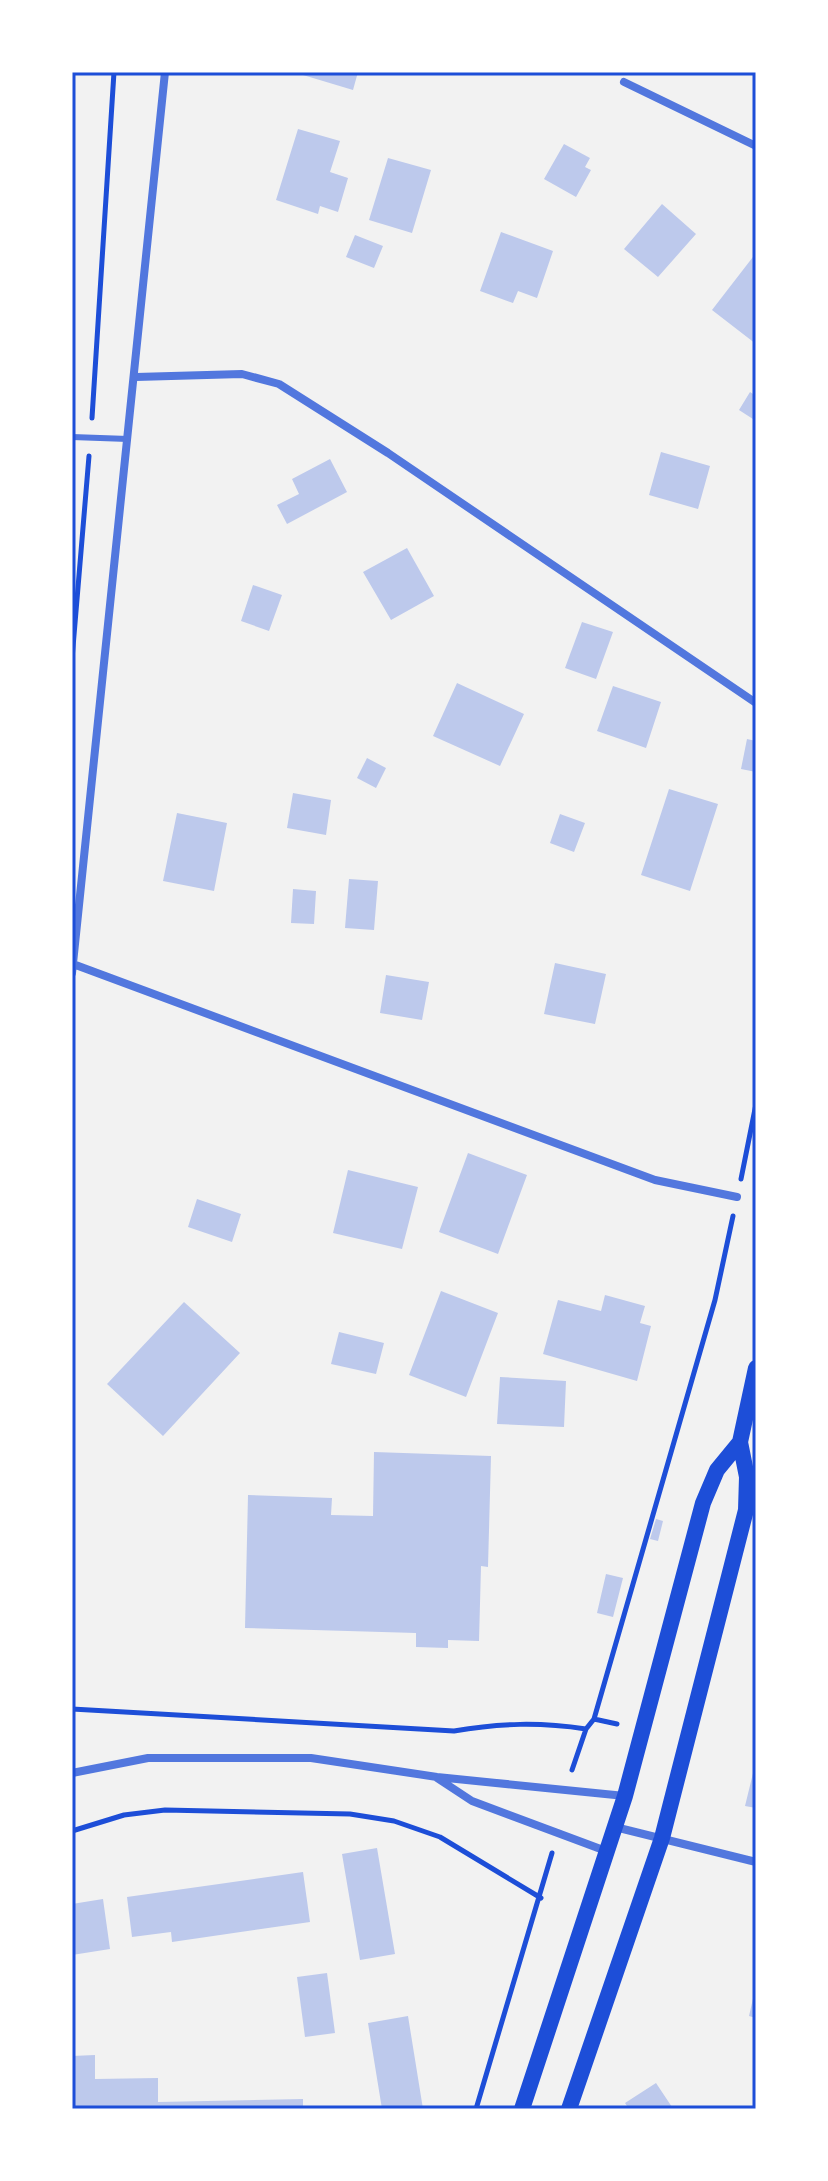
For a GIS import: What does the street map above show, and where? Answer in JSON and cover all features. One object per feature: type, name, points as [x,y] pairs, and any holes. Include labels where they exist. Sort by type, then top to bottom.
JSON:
[{"type":"main road","points":[[569,2109],[662,1838],[746,1510],[747,1477],[740,1442],[756,1368]]},
{"type":"main road","points":[[522,2109],[625,1796],[703,1503],[717,1470],[740,1442]]},
{"type":"street","points":[[72,973],[136,377],[165,72]]},
{"type":"street","points":[[624,82],[756,146]]},
{"type":"street","points":[[136,377],[242,374],[279,384],[349,427],[756,703]]},
{"type":"street","points":[[73,964],[655,1180],[737,1197]]},
{"type":"street","points":[[72,1773],[148,1758],[311,1758],[437,1777],[625,1796]]},
{"type":"street","points":[[437,1777],[472,1801],[556,1835],[606,1851]]},
{"type":"street","points":[[615,1827],[756,1862]]},
{"type":"lane","points":[[72,437],[128,439]]},
{"type":"path","points":[[72,659],[114,72]]},
{"type":"path","points":[[567,1789],[586,1729],[594,1719],[715,1300],[756,1104]]},
{"type":"path","points":[[72,1709],[454,1731],[498,1723],[549,1724],[586,1729]]},
{"type":"path","points":[[72,1831],[124,1815],[165,1810],[350,1814],[394,1821],[440,1837],[541,1898]]},
{"type":"path","points":[[476,2109],[541,1898],[556,1835]]},
{"type":"building","points":[[293,72],[358,72],[353,90]]},
{"type":"building","points":[[298,129],[340,141],[330,172],[348,178],[338,212],[320,206],[318,214],[276,200]]},
{"type":"building","points":[[564,144],[590,158],[585,167],[591,170],[576,197],[544,179]]},
{"type":"building","points":[[388,158],[431,170],[412,233],[369,220]]},
{"type":"building","points":[[662,204],[696,234],[658,277],[624,249]]},
{"type":"building","points":[[501,232],[553,251],[537,298],[518,291],[513,303],[480,291]]},
{"type":"building","points":[[355,235],[383,246],[374,268],[346,257]]},
{"type":"building","points":[[756,253],[756,344],[712,310]]},
{"type":"building","points":[[750,392],[756,396],[756,421],[739,410]]},
{"type":"building","points":[[661,452],[710,466],[698,509],[649,495]]},
{"type":"building","points":[[330,459],[347,492],[287,524],[277,505],[299,494],[292,479]]},
{"type":"building","points":[[407,548],[434,596],[391,620],[363,572]]},
{"type":"building","points":[[253,585],[282,595],[269,631],[241,621]]},
{"type":"building","points":[[582,622],[613,632],[596,679],[565,668]]},
{"type":"building","points":[[457,683],[524,714],[500,766],[433,736]]},
{"type":"building","points":[[613,686],[661,702],[646,748],[597,731]]},
{"type":"building","points":[[747,739],[756,741],[756,772],[741,769]]},
{"type":"building","points":[[367,758],[386,768],[376,788],[357,778]]},
{"type":"building","points":[[669,789],[718,804],[690,891],[641,875]]},
{"type":"building","points":[[293,793],[331,800],[326,835],[287,828]]},
{"type":"building","points":[[177,813],[227,823],[214,891],[163,881]]},
{"type":"building","points":[[560,814],[585,823],[574,852],[550,843]]},
{"type":"building","points":[[349,879],[378,881],[374,930],[345,928]]},
{"type":"building","points":[[293,889],[316,891],[314,924],[291,923]]},
{"type":"building","points":[[555,963],[606,974],[595,1024],[544,1014]]},
{"type":"building","points":[[386,975],[429,982],[422,1020],[380,1013]]},
{"type":"building","points":[[468,1153],[527,1175],[498,1254],[439,1232]]},
{"type":"building","points":[[348,1170],[418,1187],[402,1249],[333,1233]]},
{"type":"building","points":[[197,1199],[241,1214],[232,1242],[188,1227]]},
{"type":"building","points":[[441,1291],[498,1313],[466,1397],[409,1375]]},
{"type":"building","points":[[605,1295],[645,1306],[640,1323],[651,1326],[637,1381],[543,1354],[558,1300],[601,1311]]},
{"type":"building","points":[[184,1302],[240,1353],[163,1436],[107,1384]]},
{"type":"building","points":[[339,1332],[384,1343],[376,1374],[331,1364]]},
{"type":"building","points":[[500,1377],[566,1381],[564,1427],[497,1424]]},
{"type":"building","points":[[374,1452],[491,1456],[488,1567],[481,1566],[479,1641],[448,1640],[448,1648],[416,1647],[416,1633],[245,1628],[248,1495],[332,1498],[331,1515],[373,1516]]},
{"type":"building","points":[[656,1519],[663,1521],[658,1541],[650,1539]]},
{"type":"building","points":[[606,1574],[623,1578],[613,1617],[597,1613]]},
{"type":"building","points":[[756,1765],[756,1808],[745,1806]]},
{"type":"building","points":[[377,1848],[395,1954],[360,1960],[342,1854]]},
{"type":"building","points":[[303,1872],[310,1922],[172,1942],[171,1932],[132,1937],[127,1897]]},
{"type":"building","points":[[103,1899],[110,1949],[72,1955],[72,1904]]},
{"type":"building","points":[[327,1973],[335,2033],[305,2037],[297,1977]]},
{"type":"building","points":[[756,1990],[756,2018],[749,2016]]},
{"type":"building","points":[[408,2016],[423,2109],[382,2109],[368,2023]]},
{"type":"building","points":[[95,2055],[95,2079],[158,2078],[158,2102],[303,2099],[303,2109],[72,2108],[72,2056]]},
{"type":"building","points":[[656,2083],[672,2107],[629,2109],[625,2103]]}]
